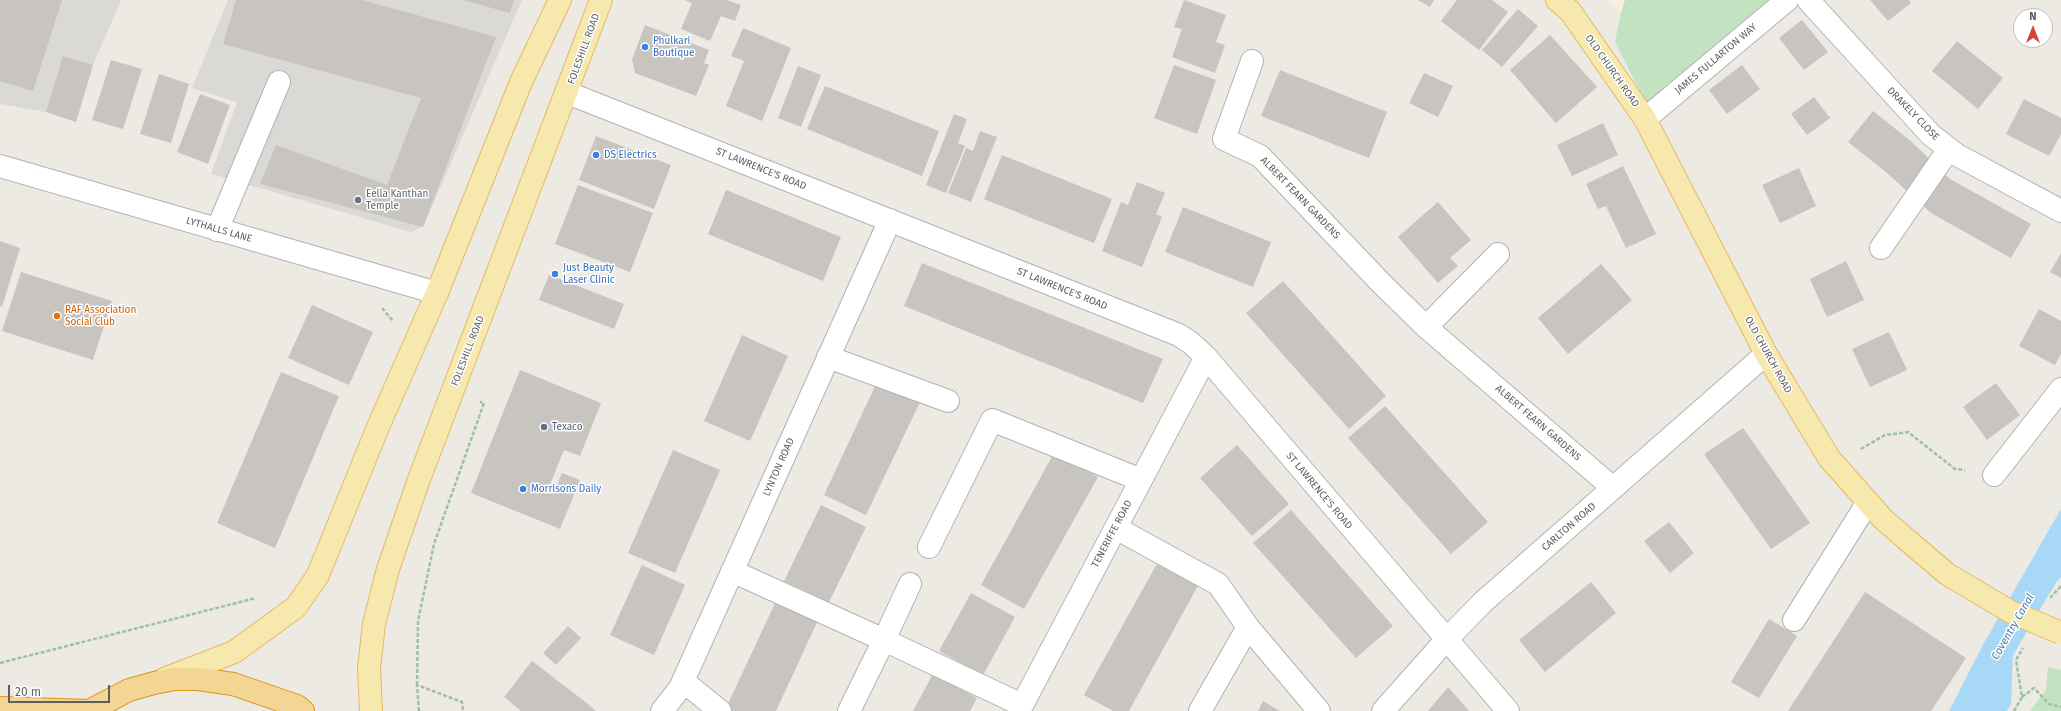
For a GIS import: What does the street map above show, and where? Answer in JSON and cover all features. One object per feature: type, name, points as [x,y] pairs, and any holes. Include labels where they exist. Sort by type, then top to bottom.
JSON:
[{"type":"highway","points":[[0,708],[89,711],[129,690],[174,679],[198,679],[233,684],[297,706],[303,711]]},
{"type":"main road","points":[[154,683],[234,652],[296,607],[318,575],[381,420],[438,293],[521,82],[560,0]]},
{"type":"main road","name":"FOLESHILL ROAD","points":[[371,711],[369,668],[374,624],[388,569],[418,482],[568,92],[601,0]]},
{"type":"main road","name":"OLD CHURCH ROAD","points":[[1557,0],[1570,11],[1644,119],[1766,354],[1834,465],[1883,519],[1947,574],[2011,612],[2061,634]]},
{"type":"street","name":"JAMES FULLARTON WAY","points":[[1644,119],[1787,0]]},
{"type":"street","name":"DRAKELY CLOSE","points":[[1808,0],[1931,135],[1949,149],[2061,212]]},
{"type":"street","name":"ALBERT FEARN GARDENS","points":[[1252,61],[1224,139],[1260,156],[1426,327],[1612,488]]},
{"type":"street","points":[[217,230],[279,82]]},
{"type":"street","name":"ST LAWRENCE'S ROAD","points":[[568,92],[1178,336],[1191,343],[1206,357],[1508,711]]},
{"type":"street","points":[[1881,248],[1949,149]]},
{"type":"street","name":"LYTHALLS LANE","points":[[0,166],[438,293]]},
{"type":"street","name":"LYNTON ROAD","points":[[662,711],[680,688],[890,220]]},
{"type":"street","points":[[1426,327],[1498,254]]},
{"type":"street","name":"CARLTON ROAD","points":[[1383,711],[1446,640],[1483,602],[1766,354]]},
{"type":"street","points":[[828,357],[948,402]]},
{"type":"street","name":"TENERIFFE ROAD","points":[[1020,708],[1206,357]]},
{"type":"street","points":[[1994,475],[2061,389]]},
{"type":"street","points":[[928,547],[992,420],[1141,480]]},
{"type":"street","points":[[1794,620],[1868,502]]},
{"type":"street","points":[[1116,528],[1218,584],[1248,627],[1320,711]]},
{"type":"street","points":[[732,571],[884,640],[1020,708]]},
{"type":"street","points":[[849,711],[910,584]]},
{"type":"street","points":[[1200,711],[1248,627]]},
{"type":"street","points":[[683,681],[720,711]]},
{"type":"path","points":[[380,306],[393,321],[392,327]]},
{"type":"path","points":[[420,711],[417,685],[418,621],[434,544],[484,403]]},
{"type":"path","points":[[1834,465],[1885,435],[1908,432],[1955,469],[1994,475]]},
{"type":"path","points":[[0,662],[258,598]]},
{"type":"path","points":[[417,685],[462,702],[463,711]]},
{"type":"path","points":[[2022,697],[2034,688],[2049,704],[2061,707]]},
{"type":"shaded area","points":[[0,0],[121,0],[93,65],[76,122],[46,112],[0,104]]},
{"type":"shaded area","points":[[228,0],[522,0],[423,227],[411,232],[211,174],[237,102],[192,88]]},
{"type":"shaded area","points":[[1609,0],[1625,0],[1621,12]]},
{"type":"green space","points":[[1625,0],[1773,0],[1648,107],[1615,42]]},
{"type":"green space","points":[[2048,667],[2061,670],[2061,711],[2030,711],[2046,690]]},
{"type":"water","name":"Coventry Canal","points":[[2061,509],[2061,577],[2057,581],[2013,655],[2011,704],[2007,711],[1949,711],[1984,643]]},
{"type":"building","points":[[0,0],[62,0],[33,91],[0,81]]},
{"type":"building","points":[[236,0],[362,0],[496,37],[423,227],[260,184],[276,145],[387,185],[421,98],[223,44]]},
{"type":"building","points":[[463,0],[514,0],[510,13]]},
{"type":"building","points":[[684,0],[727,0],[741,5],[735,21],[721,16],[710,41],[681,29],[692,3]]},
{"type":"building","points":[[1184,0],[1226,15],[1216,42],[1225,45],[1215,73],[1172,57],[1182,29],[1174,27]]},
{"type":"building","points":[[1418,0],[1434,0],[1430,7]]},
{"type":"building","points":[[1457,0],[1492,0],[1508,12],[1479,50],[1441,21]]},
{"type":"building","points":[[1870,0],[1909,0],[1911,3],[1888,21]]},
{"type":"building","points":[[1518,9],[1538,26],[1502,67],[1482,50]]},
{"type":"building","points":[[1802,20],[1828,52],[1804,70],[1779,38]]},
{"type":"building","points":[[645,25],[709,50],[704,63],[709,65],[696,96],[635,73],[632,59]]},
{"type":"building","points":[[743,28],[791,48],[762,121],[726,106],[744,61],[731,56]]},
{"type":"building","points":[[1550,35],[1597,87],[1556,123],[1510,70]]},
{"type":"building","points":[[1957,41],[2003,78],[1978,109],[1932,71]]},
{"type":"building","points":[[63,56],[93,65],[76,122],[46,112]]},
{"type":"building","points":[[111,60],[142,69],[123,129],[92,120]]},
{"type":"building","points":[[1174,65],[1216,80],[1197,134],[1154,118]]},
{"type":"building","points":[[1742,65],[1760,89],[1727,114],[1709,90]]},
{"type":"building","points":[[798,66],[821,75],[801,127],[778,118]]},
{"type":"building","points":[[1280,70],[1387,112],[1369,158],[1261,116]]},
{"type":"building","points":[[1424,73],[1453,86],[1438,117],[1409,103]]},
{"type":"building","points":[[159,74],[189,84],[171,143],[140,134]]},
{"type":"building","points":[[825,86],[939,131],[922,176],[807,129]]},
{"type":"building","points":[[200,94],[230,105],[208,164],[177,152]]},
{"type":"building","points":[[1814,97],[1830,118],[1807,135],[1791,114]]},
{"type":"building","points":[[2024,99],[2061,118],[2061,134],[2049,156],[2006,134]]},
{"type":"building","points":[[1873,111],[1912,142],[1950,179],[2031,224],[2011,258],[1931,213],[1887,173],[1848,142]]},
{"type":"building","points":[[954,114],[967,119],[958,143],[965,146],[946,193],[926,185]]},
{"type":"building","points":[[1603,123],[1618,155],[1572,176],[1557,145]]},
{"type":"building","points":[[980,131],[997,137],[971,202],[948,193],[966,148],[973,151]]},
{"type":"building","points":[[596,136],[671,165],[654,209],[579,180]]},
{"type":"building","points":[[1002,155],[1112,199],[1094,243],[984,199]]},
{"type":"building","points":[[1623,166],[1656,234],[1626,248],[1606,206],[1598,209],[1586,184]]},
{"type":"building","points":[[1799,168],[1816,206],[1780,223],[1762,185]]},
{"type":"building","points":[[1137,182],[1165,193],[1156,214],[1162,217],[1142,267],[1102,251],[1121,202],[1128,205]]},
{"type":"building","points":[[578,185],[653,213],[630,272],[555,244]]},
{"type":"building","points":[[726,190],[841,237],[823,281],[708,234]]},
{"type":"building","points":[[1438,202],[1471,240],[1450,258],[1458,266],[1438,283],[1398,237]]},
{"type":"building","points":[[1183,207],[1271,242],[1253,287],[1165,252]]},
{"type":"building","points":[[0,241],[20,248],[2,307],[0,306]]},
{"type":"building","points":[[2061,253],[2061,278],[2050,272]]},
{"type":"building","points":[[1846,261],[1864,300],[1827,317],[1810,279]]},
{"type":"building","points":[[922,263],[1163,359],[1143,403],[904,306]]},
{"type":"building","points":[[1601,264],[1632,300],[1568,354],[1538,318]]},
{"type":"building","name":"RAF Association Social Club","points":[[21,272],[112,301],[93,360],[2,331]]},
{"type":"building","points":[[549,275],[624,304],[614,329],[539,300]]},
{"type":"building","points":[[1283,281],[1386,396],[1349,429],[1246,313]]},
{"type":"building","points":[[312,305],[373,332],[349,385],[288,358]]},
{"type":"building","points":[[2039,309],[2061,321],[2061,354],[2055,365],[2019,346]]},
{"type":"building","points":[[1889,332],[1907,370],[1870,387],[1852,349]]},
{"type":"building","points":[[742,335],[788,356],[750,441],[704,421]]},
{"type":"building","points":[[520,370],[601,403],[580,456],[564,450],[549,487],[531,480],[555,490],[562,473],[580,480],[560,529],[471,493]]},
{"type":"building","points":[[281,372],[339,396],[275,548],[217,523]]},
{"type":"building","points":[[878,380],[921,400],[866,515],[824,495]]},
{"type":"building","points":[[1996,383],[2020,415],[1987,440],[1963,407]]},
{"type":"building","points":[[1385,406],[1488,522],[1451,554],[1348,438]]},
{"type":"building","points":[[1743,428],[1810,523],[1771,549],[1704,454]]},
{"type":"building","points":[[1237,445],[1289,504],[1252,536],[1200,478]]},
{"type":"building","points":[[673,450],[720,470],[675,573],[628,553]]},
{"type":"building","points":[[1054,453],[1098,477],[1024,609],[981,585]]},
{"type":"building","points":[[821,505],[866,527],[829,602],[784,581]]},
{"type":"building","points":[[1291,510],[1393,626],[1356,658],[1253,543]]},
{"type":"building","points":[[1669,522],[1694,553],[1670,573],[1644,541]]},
{"type":"building","points":[[1159,560],[1200,582],[1129,711],[1113,711],[1084,695]]},
{"type":"building","points":[[642,565],[685,585],[654,655],[610,635]]},
{"type":"building","points":[[1591,582],[1616,613],[1545,672],[1519,640]]},
{"type":"building","points":[[1865,592],[1966,658],[1931,711],[1788,711]]},
{"type":"building","points":[[971,593],[1015,617],[983,675],[939,651]]},
{"type":"building","points":[[777,599],[819,618],[776,711],[732,711],[726,708]]},
{"type":"building","points":[[1769,619],[1797,636],[1759,698],[1731,682]]},
{"type":"building","points":[[568,626],[581,638],[556,665],[543,653]]},
{"type":"building","points":[[532,661],[596,711],[521,711],[504,697]]},
{"type":"building","points":[[933,674],[977,698],[970,711],[913,711]]},
{"type":"building","points":[[1448,687],[1469,711],[1428,711]]},
{"type":"building","points":[[1263,701],[1280,711],[1258,711]]},
{"type":"place","name":"Phulkari Boutique","points":[[645,47]]},
{"type":"place","name":"DS Electrics","points":[[596,155]]},
{"type":"place","name":"Eella Kanthan Temple","points":[[358,200]]},
{"type":"place","name":"Just Beauty Laser Clinic","points":[[555,274]]},
{"type":"place","name":"RAF Association Social Club","points":[[57,316]]},
{"type":"place","name":"Texaco","points":[[544,427]]},
{"type":"place","name":"Morrisons Daily","points":[[523,489]]}]
